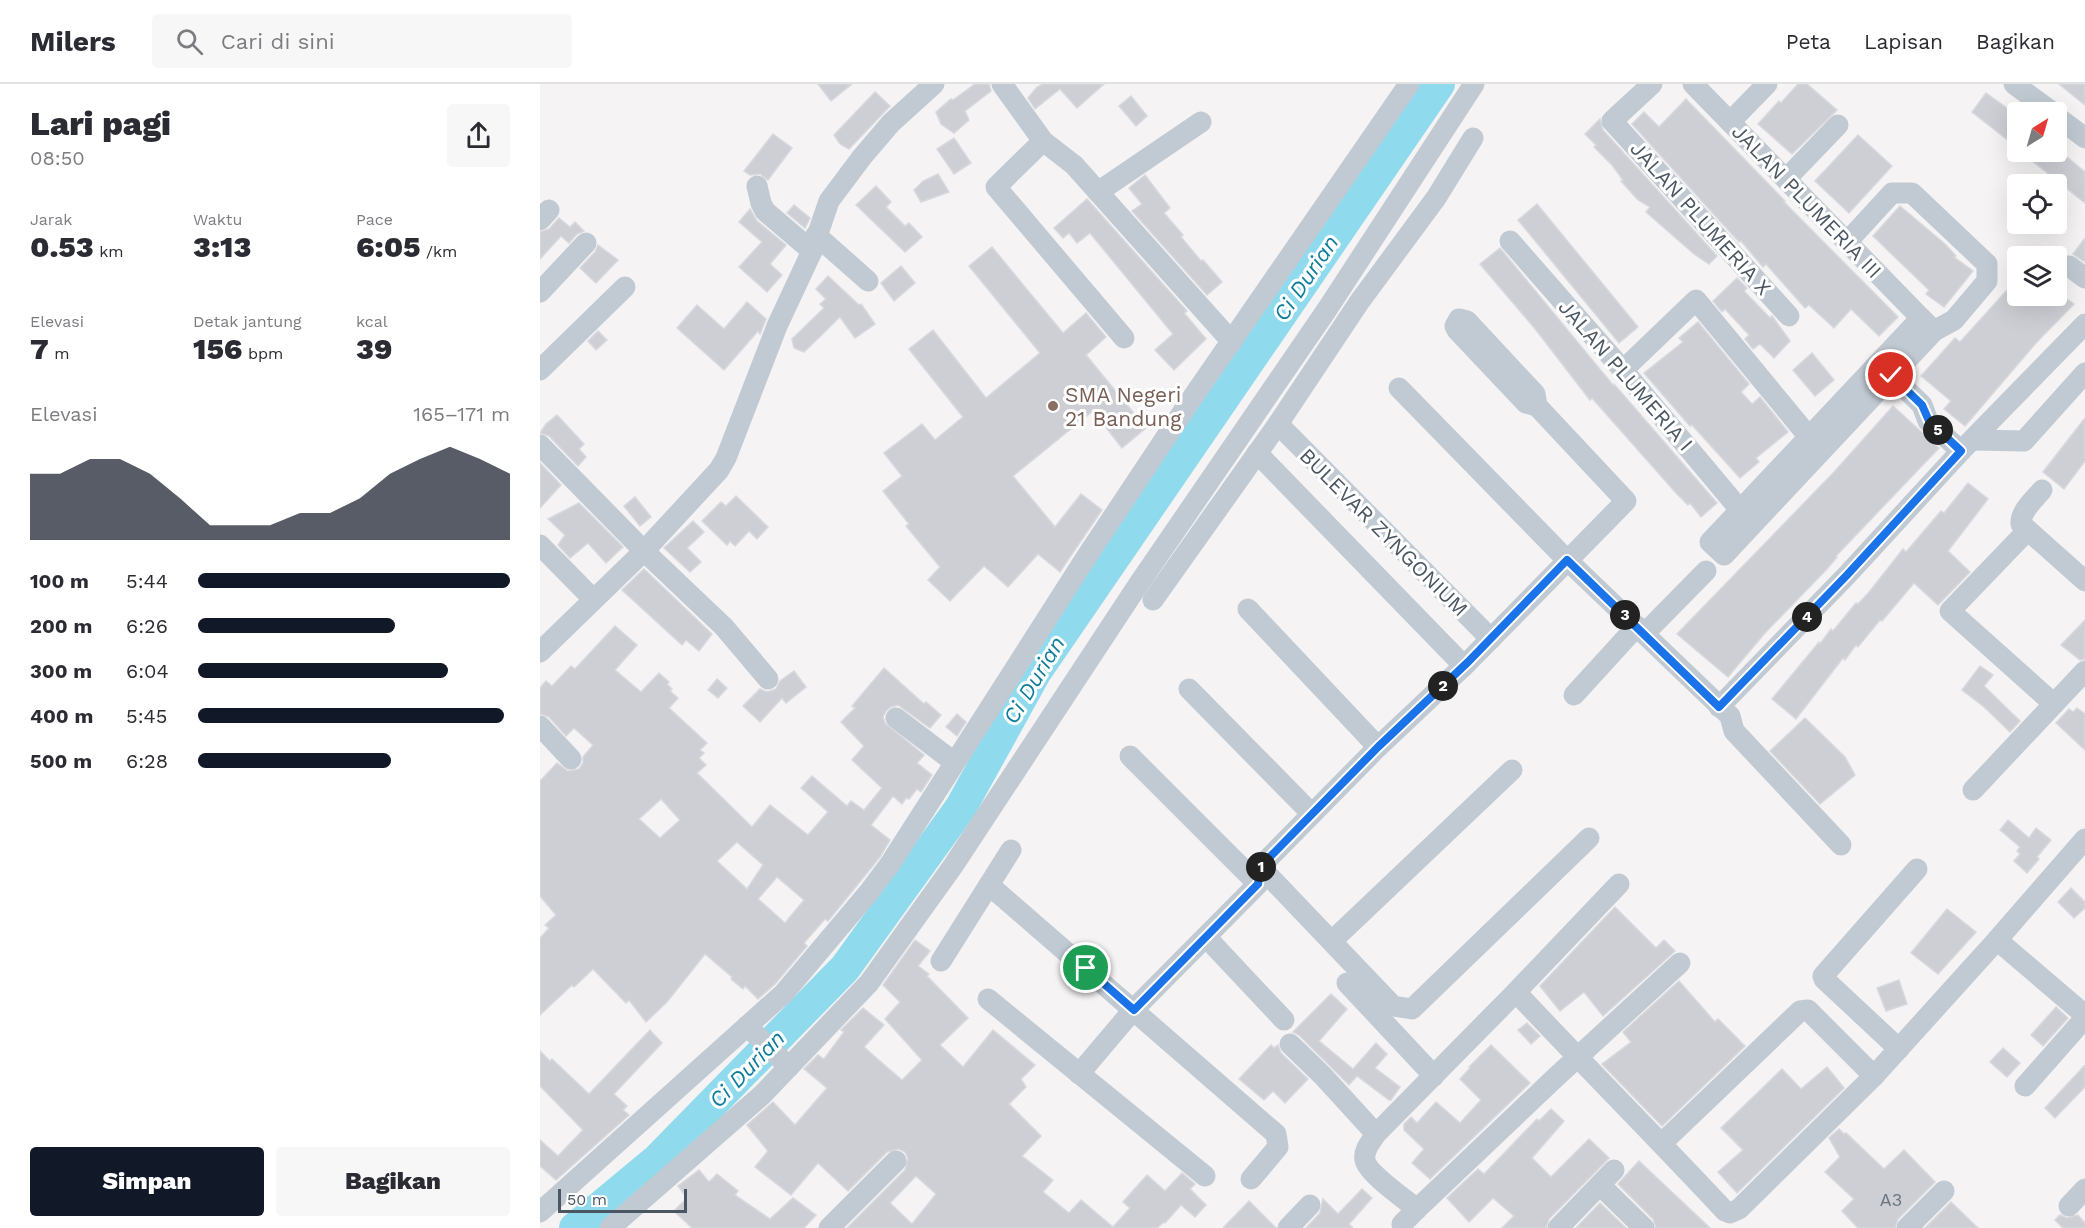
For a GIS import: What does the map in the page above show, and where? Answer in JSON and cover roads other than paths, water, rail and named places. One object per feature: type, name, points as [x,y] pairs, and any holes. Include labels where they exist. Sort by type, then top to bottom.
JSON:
[{"type":"street","points":[[542,647],[644,551],[719,470],[726,458],[777,326],[814,243],[829,201],[891,123],[934,84]]},
{"type":"street","points":[[1002,84],[1043,141],[1065,156],[1232,342]]},
{"type":"street","points":[[540,1212],[752,1030],[869,892],[890,864],[1087,556],[1190,401],[1409,84]]},
{"type":"street","points":[[610,1228],[762,1095],[784,1063],[869,983],[953,866],[1138,585],[1328,308],[1474,84]]},
{"type":"street","name":"JALAN PLUMERIA X","points":[[1652,84],[1612,121],[1789,316]]},
{"type":"street","name":"JALAN PLUMERIA III","points":[[1693,84],[1927,324]]},
{"type":"street","points":[[1730,122],[1767,84]]},
{"type":"street","points":[[2014,84],[2038,102]]},
{"type":"street","points":[[1098,192],[1201,122]]},
{"type":"street","points":[[2067,124],[2085,138]]},
{"type":"street","points":[[1786,179],[1838,125]]},
{"type":"street","points":[[1153,600],[1278,424],[1360,301],[1436,198],[1473,138]]},
{"type":"street","points":[[1043,141],[996,187],[1124,338]]},
{"type":"street","points":[[757,186],[765,211],[868,281]]},
{"type":"street","points":[[1847,242],[1892,193],[1912,193],[1987,264],[1987,281],[1954,320],[1927,324],[1885,369],[1724,555],[1710,542],[1809,437],[1885,369]]},
{"type":"street","name":"JALAN PLUMERIA I","points":[[1510,241],[1623,370],[1741,511]]},
{"type":"street","points":[[540,292],[586,243]]},
{"type":"street","points":[[540,370],[625,287]]},
{"type":"street","points":[[1623,370],[1696,300],[1809,437]]},
{"type":"street","points":[[1719,707],[2085,324]]},
{"type":"street","points":[[1885,369],[1922,405],[1929,421],[1967,446],[2024,441],[2085,373]]},
{"type":"street","points":[[1399,388],[1567,560],[1730,716],[1734,731],[1840,845]]},
{"type":"street","points":[[1079,1074],[1140,1004],[1258,884],[1261,866],[1378,747],[1476,654],[1626,501],[1537,406]]},
{"type":"street","name":"BULEVAR ZYNGONIUM","points":[[1278,424],[1476,654]]},
{"type":"street","points":[[540,445],[644,551],[724,627],[768,679]]},
{"type":"street","name":"BULEVAR ZYNGONIUM","points":[[1257,453],[1476,654]]},
{"type":"street","points":[[2042,490],[2021,518],[2021,524],[2085,581]]},
{"type":"street","points":[[2027,531],[1950,611],[2054,704]]},
{"type":"street","points":[[540,545],[593,599]]},
{"type":"street","points":[[1574,694],[1706,571]]},
{"type":"street","points":[[1248,609],[1378,747]]},
{"type":"street","points":[[1973,790],[2085,671]]},
{"type":"street","points":[[1190,689],[1312,814]]},
{"type":"street","points":[[896,718],[954,762]]},
{"type":"street","points":[[540,726],[571,759]]},
{"type":"street","points":[[1130,756],[1250,876],[1268,875],[1393,1006],[1412,1009],[1589,838]]},
{"type":"street","points":[[1332,941],[1512,770]]},
{"type":"street","points":[[1516,992],[1725,1211],[1730,1213],[1736,1211],[1874,1076],[2085,839]]},
{"type":"street","points":[[941,961],[1011,850]]},
{"type":"street","points":[[1899,1049],[1823,976],[1917,869]]},
{"type":"street","points":[[1417,1209],[1373,1173],[1364,1160],[1365,1150],[1376,1134],[1619,884]]},
{"type":"street","points":[[989,885],[1140,1004],[1211,1077],[1276,1134],[1278,1147],[1251,1179]]},
{"type":"street","points":[[1206,937],[1284,1020]]},
{"type":"street","points":[[1997,940],[2085,1017],[2025,1086]]},
{"type":"street","points":[[1402,1224],[1680,963]]},
{"type":"street","points":[[1347,983],[1434,1076]]},
{"type":"street","points":[[988,999],[1205,1176]]},
{"type":"street","points":[[1662,1143],[1800,1011],[1808,1010],[1874,1076]]},
{"type":"street","points":[[752,1030],[784,1063]]},
{"type":"street","points":[[1290,1044],[1376,1134]]},
{"type":"street","points":[[829,1228],[896,1161]]},
{"type":"street","points":[[1558,1228],[1607,1178],[1644,1228]]},
{"type":"street","points":[[2069,1206],[2085,1189]]},
{"type":"street","points":[[1907,1228],[1944,1191]]},
{"type":"street","points":[[1288,1228],[1310,1205]]},
{"type":"waterway","name":"Ci Durian","points":[[575,1228],[658,1159],[845,968],[961,807],[1035,673],[1439,84]]},
{"type":"place","name":"SMA Negeri 21 Bandung","points":[[1053,406]]}]
